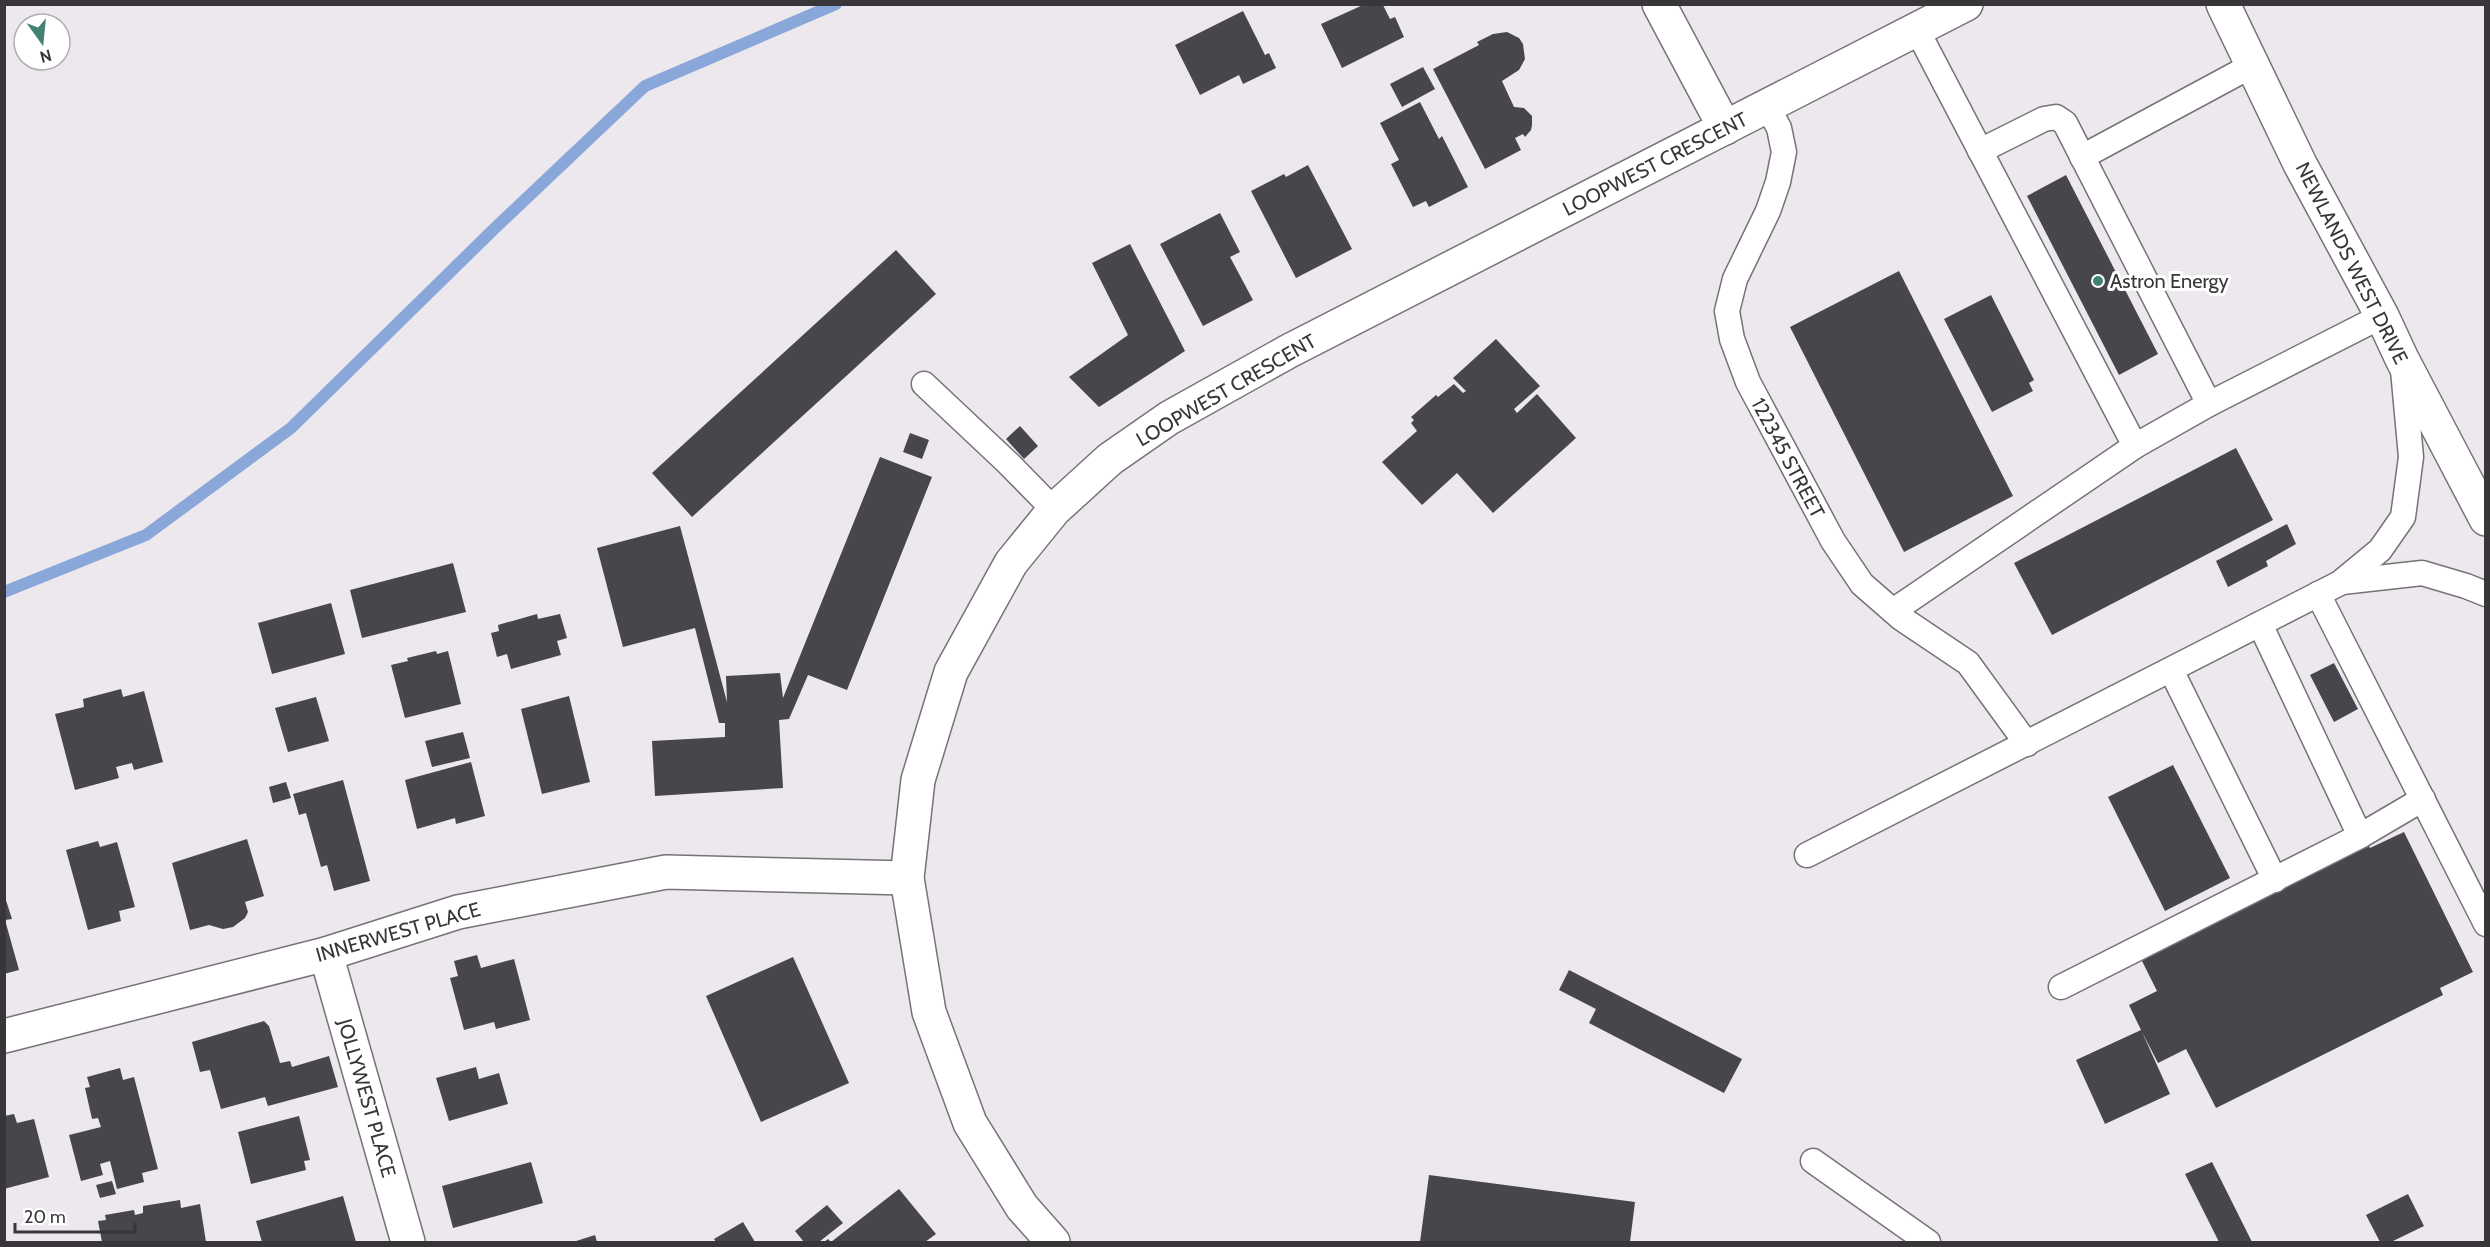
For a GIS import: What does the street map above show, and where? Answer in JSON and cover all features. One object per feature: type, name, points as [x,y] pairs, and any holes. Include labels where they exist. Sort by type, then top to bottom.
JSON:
[{"type":"street","points":[[1659,4],[1725,128]]},
{"type":"street","name":"LOOPWEST CRESCENT","points":[[1053,1242],[1022,1207],[970,1123],[929,1012],[907,878],[918,780],[951,672],[1011,563],[1054,510],[1110,459],[1169,418],[1289,351],[1966,4]]},
{"type":"street","name":"NEWLANDS WEST DRIVE","points":[[2223,4],[2300,164],[2382,316],[2402,359],[2486,519]]},
{"type":"street","name":"INNERWEST PLACE","points":[[4,1036],[326,954],[458,912],[666,872],[907,878]]},
{"type":"street","name":"JOLLYWEST PLACE","points":[[326,954],[408,1242]]},
{"type":"lane","points":[[1917,30],[2135,446]]},
{"type":"lane","points":[[2082,158],[2251,66]]},
{"type":"lane","name":"122345 STREET","points":[[1767,106],[1779,128],[1784,152],[1778,182],[1768,212],[1735,279],[1727,311],[1732,339],[1748,382],[1833,541],[1862,584],[1893,610],[1968,663],[2027,744]]},
{"type":"lane","points":[[1980,151],[2044,120],[2056,117],[2065,123],[2209,404]]},
{"type":"lane","points":[[1893,610],[2135,446],[2209,404],[2382,316]]},
{"type":"lane","points":[[1807,855],[2340,583],[2380,550],[2403,517],[2410,457],[2402,359]]},
{"type":"lane","points":[[924,384],[1054,510]]},
{"type":"lane","points":[[2340,583],[2422,573],[2466,585],[2486,594]]},
{"type":"lane","points":[[2318,594],[2486,924]]},
{"type":"lane","points":[[2260,624],[2360,836]]},
{"type":"lane","points":[[2171,670],[2275,879]]},
{"type":"lane","points":[[2061,987],[2360,836],[2423,799]]},
{"type":"lane","points":[[1813,1161],[1928,1242]]},
{"type":"building","points":[[1363,5],[1383,5],[1390,19],[1395,17],[1404,37],[1342,68],[1321,24]]},
{"type":"building","points":[[1243,11],[1265,55],[1269,53],[1276,68],[1243,84],[1239,75],[1200,95],[1175,45]]},
{"type":"building","points":[[1507,32],[1519,38],[1523,44],[1525,59],[1519,70],[1502,81],[1514,107],[1524,108],[1532,116],[1532,125],[1525,137],[1523,134],[1515,138],[1521,150],[1485,169],[1433,69],[1479,45],[1477,42],[1493,34]]},
{"type":"building","points":[[1423,67],[1435,89],[1402,107],[1390,84]]},
{"type":"building","points":[[1420,102],[1439,139],[1442,136],[1468,187],[1429,207],[1426,201],[1413,207],[1391,164],[1399,160],[1380,123]]},
{"type":"building","points":[[1308,165],[1352,249],[1296,278],[1251,191]]},
{"type":"building","points":[[2066,175],[2158,354],[2119,375],[2027,196]]},
{"type":"building","points":[[1220,213],[1240,252],[1230,257],[1253,300],[1203,326],[1160,244]]},
{"type":"building","points":[[1130,244],[1185,351],[1099,407],[1069,377],[1128,335],[1092,263]]},
{"type":"building","points":[[896,250],[936,294],[692,517],[652,473]]},
{"type":"building","points":[[1899,271],[2013,496],[1904,552],[1790,327]]},
{"type":"building","points":[[1991,295],[2034,380],[2029,383],[2033,391],[1992,412],[1944,319]]},
{"type":"building","points":[[1496,339],[1540,386],[1514,409],[1517,413],[1537,394],[1576,438],[1493,513],[1457,473],[1422,505],[1382,462],[1417,431],[1411,423],[1414,420],[1411,417],[1436,395],[1438,397],[1454,384],[1463,393],[1466,391],[1453,378]]},
{"type":"building","points":[[1020,426],[1038,446],[1024,459],[1006,439]]},
{"type":"building","points":[[910,433],[929,440],[922,459],[903,452]]},
{"type":"building","points":[[2236,448],[2273,520],[2052,635],[2014,563]]},
{"type":"building","points":[[880,457],[932,477],[847,690],[808,675],[789,719],[779,720],[783,788],[655,796],[652,741],[725,737],[725,723],[719,723],[695,628],[623,647],[597,548],[680,526],[727,702],[726,676],[780,673],[783,698]]},
{"type":"building","points":[[2287,524],[2296,544],[2266,561],[2268,566],[2228,587],[2216,561]]},
{"type":"building","points":[[453,563],[466,612],[362,638],[350,590]]},
{"type":"building","points":[[331,603],[345,654],[272,674],[258,623]]},
{"type":"building","points":[[537,614],[538,619],[560,614],[567,638],[557,641],[561,655],[511,669],[507,654],[497,657],[491,633],[499,631],[498,625]]},
{"type":"building","points":[[436,651],[437,654],[448,651],[461,704],[405,718],[391,665],[408,661],[407,658]]},
{"type":"building","points":[[2334,663],[2358,709],[2334,722],[2310,675]]},
{"type":"building","points":[[121,689],[123,697],[144,691],[163,762],[134,770],[132,763],[116,767],[119,778],[75,790],[55,714],[84,707],[83,699]]},
{"type":"building","points":[[569,696],[590,782],[542,794],[521,709]]},
{"type":"building","points":[[316,697],[329,741],[288,752],[275,708]]},
{"type":"building","points":[[463,732],[470,758],[432,767],[425,741]]},
{"type":"building","points":[[471,762],[485,816],[456,824],[455,818],[417,829],[405,780]]},
{"type":"building","points":[[2173,765],[2230,878],[2165,911],[2108,797]]},
{"type":"building","points":[[343,780],[370,881],[334,891],[327,865],[321,867],[306,813],[299,815],[293,794]]},
{"type":"building","points":[[286,782],[291,798],[273,803],[269,787]]},
{"type":"building","points":[[2404,832],[2473,972],[2440,988],[2443,995],[2216,1108],[2186,1049],[2158,1063],[2142,1032],[2170,1094],[2105,1124],[2076,1060],[2141,1030],[2129,1005],[2157,991],[2140,957],[2368,844],[2370,848]]},
{"type":"building","points":[[247,839],[264,896],[245,902],[248,912],[245,918],[233,927],[223,929],[209,925],[190,930],[172,863]]},
{"type":"building","points":[[98,841],[100,847],[117,842],[135,907],[119,911],[121,921],[88,930],[66,850]]},
{"type":"building","points":[[4,894],[12,919],[5,920],[19,970],[4,974]]},
{"type":"building","points":[[477,955],[481,968],[514,959],[530,1020],[496,1029],[494,1022],[464,1030],[450,978],[458,976],[454,961]]},
{"type":"building","points":[[793,957],[849,1083],[761,1122],[706,996]]},
{"type":"building","points":[[1569,970],[1742,1059],[1724,1093],[1589,1023],[1596,1009],[1559,990]]},
{"type":"building","points":[[264,1021],[269,1026],[280,1063],[290,1061],[292,1067],[329,1056],[338,1087],[268,1106],[265,1097],[221,1109],[210,1070],[200,1072],[192,1042]]},
{"type":"building","points":[[476,1067],[479,1079],[499,1073],[508,1104],[449,1121],[436,1078]]},
{"type":"building","points":[[120,1068],[123,1080],[134,1077],[158,1169],[142,1173],[144,1182],[117,1189],[110,1161],[100,1164],[103,1175],[81,1181],[69,1135],[101,1127],[98,1118],[92,1119],[85,1088],[90,1087],[87,1077]]},
{"type":"building","points":[[14,1114],[17,1123],[34,1119],[49,1177],[4,1189],[4,1116]]},
{"type":"building","points":[[299,1116],[310,1160],[304,1161],[306,1170],[251,1184],[238,1132]]},
{"type":"building","points":[[531,1162],[543,1203],[453,1228],[442,1186]]},
{"type":"building","points":[[2212,1162],[2252,1242],[2219,1242],[2185,1174]]},
{"type":"building","points":[[1429,1175],[1635,1202],[1630,1242],[1420,1242]]},
{"type":"building","points":[[112,1181],[116,1194],[100,1198],[96,1185]]},
{"type":"building","points":[[899,1189],[936,1234],[925,1242],[831,1242]]},
{"type":"building","points":[[2408,1194],[2424,1226],[2391,1242],[2380,1242],[2366,1215]]},
{"type":"building","points":[[343,1196],[356,1242],[262,1242],[256,1221]]},
{"type":"building","points":[[180,1200],[181,1208],[200,1204],[206,1242],[102,1242],[98,1221],[106,1220],[105,1215],[134,1210],[135,1215],[143,1213],[143,1206]]},
{"type":"building","points":[[827,1205],[843,1223],[819,1242],[804,1242],[795,1231]]},
{"type":"building","points":[[743,1222],[755,1242],[716,1242],[714,1239]]},
{"type":"building","points":[[595,1235],[597,1242],[573,1242]]},
{"type":"waterway","points":[[4,592],[146,535],[291,428],[495,228],[645,86],[836,4]]},
{"type":"place","name":"Astron Energy","points":[[2098,281]]}]
